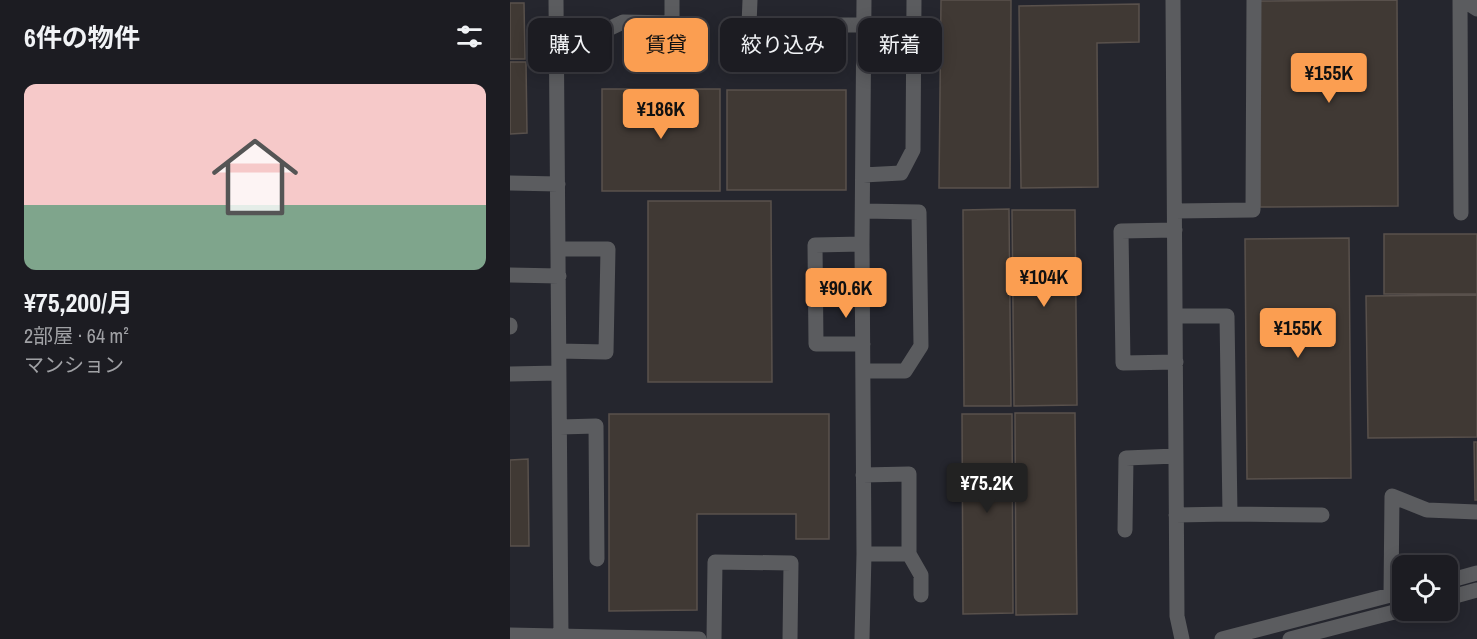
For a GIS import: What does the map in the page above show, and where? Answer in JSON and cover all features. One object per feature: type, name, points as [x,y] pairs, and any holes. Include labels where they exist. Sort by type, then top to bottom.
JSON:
[{"type":"street","points":[[556,0],[557,18]]},
{"type":"street","points":[[612,27],[623,22],[672,23],[672,0]]},
{"type":"street","points":[[750,0],[749,25],[858,25]]},
{"type":"street","points":[[863,18],[864,0]]},
{"type":"street","points":[[863,175],[902,173],[913,150],[914,0]]},
{"type":"street","points":[[1173,0],[1177,616],[1182,639]]},
{"type":"street","points":[[1175,211],[1253,210],[1254,0]]},
{"type":"street","points":[[1462,0],[1477,9]]},
{"type":"street","points":[[1461,213],[1462,0]]},
{"type":"street","points":[[557,72],[561,638]]},
{"type":"street","points":[[862,639],[864,554],[863,72]]},
{"type":"street","points":[[510,183],[558,184]]},
{"type":"street","points":[[862,211],[919,212],[921,346],[904,371],[863,371]]},
{"type":"street","points":[[1175,230],[1121,231],[1123,363],[1176,362]]},
{"type":"street","points":[[862,244],[815,245],[816,344],[863,344]]},
{"type":"street","points":[[558,249],[608,249],[606,352],[559,351]]},
{"type":"street","points":[[510,275],[559,276]]},
{"type":"street","points":[[1176,316],[1227,315],[1230,514]]},
{"type":"street","points":[[510,374],[559,373]]},
{"type":"street","points":[[560,427],[596,426],[597,559]]},
{"type":"street","points":[[1125,530],[1126,458],[1176,456]]},
{"type":"street","points":[[863,475],[909,474],[909,554],[921,575],[921,595]]},
{"type":"street","points":[[1395,555],[1392,496],[1427,510],[1477,512]]},
{"type":"street","points":[[1176,515],[1322,515]]},
{"type":"street","points":[[864,554],[909,554]]},
{"type":"street","points":[[714,639],[715,562],[791,562],[790,639]]},
{"type":"street","points":[[1458,578],[1477,573]]},
{"type":"street","points":[[1458,596],[1477,591]]},
{"type":"street","points":[[1222,639],[1392,595]]},
{"type":"street","points":[[1290,639],[1392,613]]},
{"type":"street","points":[[510,635],[561,638],[699,639]]},
{"type":"building","points":[[941,0],[1011,0],[1010,188],[939,188]]},
{"type":"building","points":[[1397,0],[1398,206],[1260,207],[1259,1]]},
{"type":"building","points":[[510,3],[524,3],[525,59],[510,59]]},
{"type":"building","points":[[1139,4],[1139,42],[1097,43],[1098,187],[1021,188],[1019,6]]},
{"type":"building","points":[[510,62],[526,62],[527,133],[510,134]]},
{"type":"building","points":[[602,89],[720,89],[720,191],[602,191]]},
{"type":"building","points":[[727,90],[846,90],[846,190],[727,190]]},
{"type":"building","points":[[648,201],[771,201],[772,382],[648,382]]},
{"type":"building","points":[[1009,209],[1011,406],[964,406],[963,210]]},
{"type":"building","points":[[1012,210],[1075,210],[1077,405],[1014,406]]},
{"type":"building","points":[[1384,234],[1477,234],[1477,294],[1384,294]]},
{"type":"building","points":[[1349,238],[1351,478],[1247,479],[1245,239]]},
{"type":"building","points":[[1477,295],[1477,437],[1368,438],[1366,296]]},
{"type":"building","points":[[1015,413],[1075,413],[1077,614],[1016,615]]},
{"type":"building","points":[[609,414],[829,414],[829,539],[796,539],[796,514],[697,514],[697,610],[609,611]]},
{"type":"building","points":[[962,414],[1012,414],[1013,613],[963,614]]},
{"type":"building","points":[[1474,442],[1477,442],[1477,500],[1475,500]]},
{"type":"building","points":[[528,459],[529,546],[510,546],[510,460]]}]
